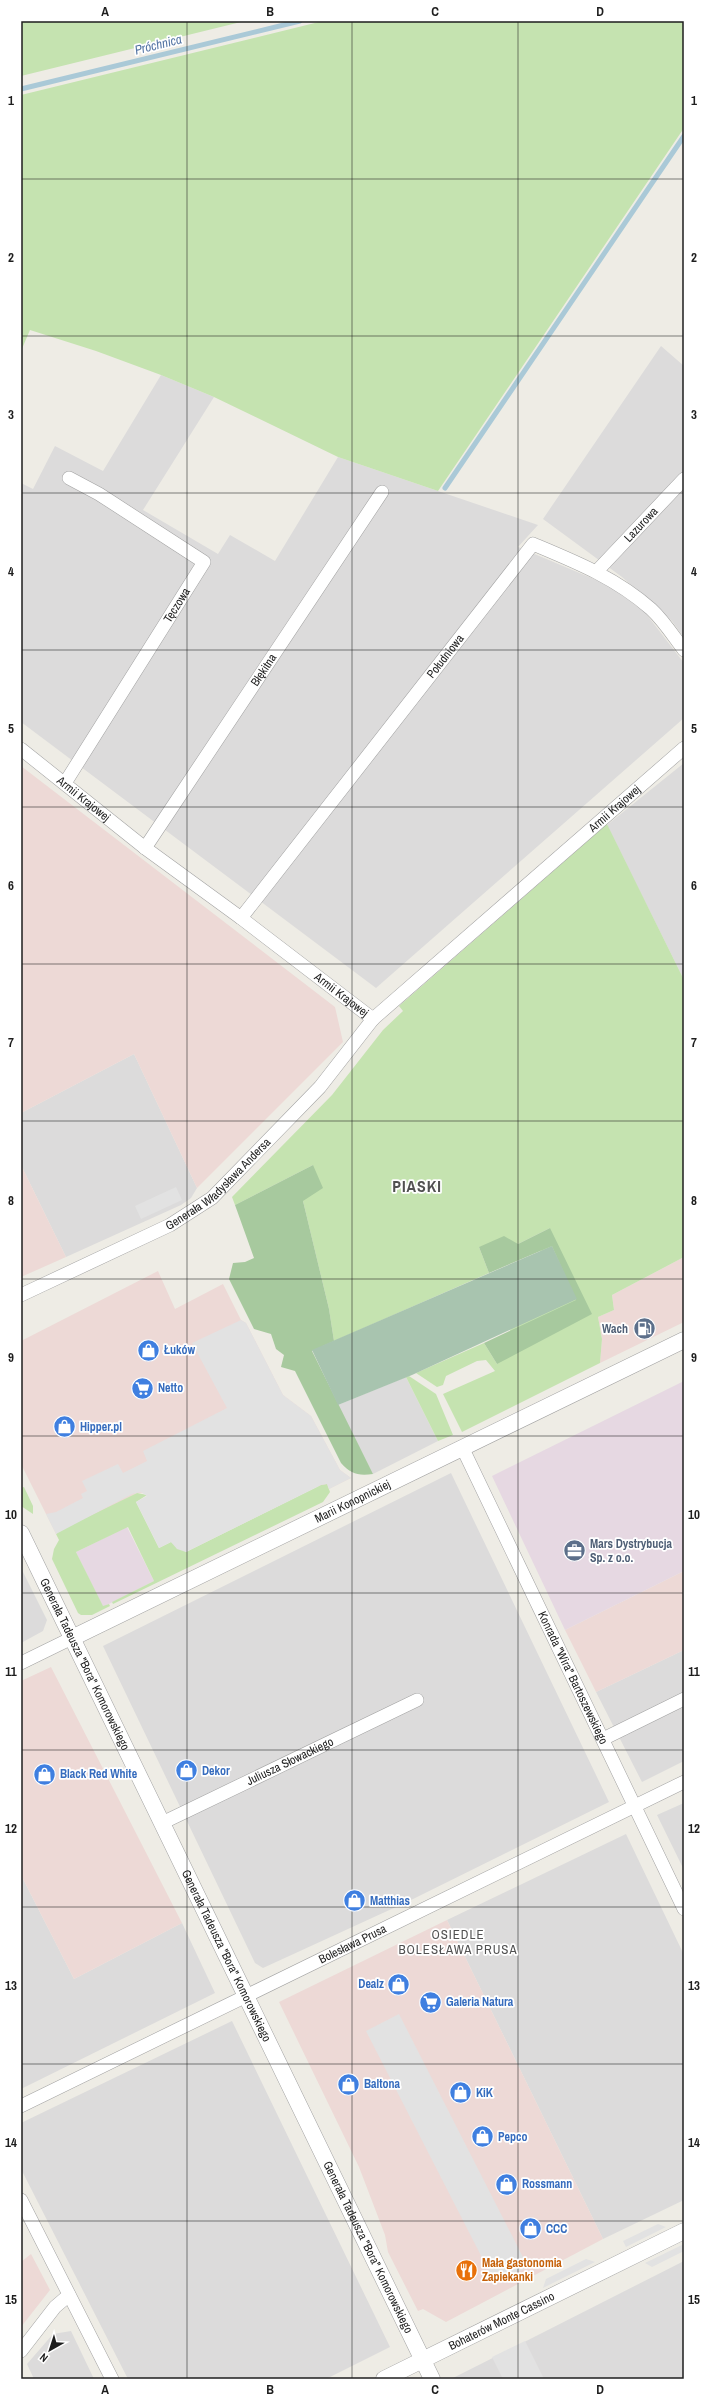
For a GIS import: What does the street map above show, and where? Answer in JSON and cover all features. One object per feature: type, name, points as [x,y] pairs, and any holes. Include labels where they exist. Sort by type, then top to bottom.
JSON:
[{"type":"street","name":"Tęczowa","points":[[65,783],[204,562],[99,494],[69,478]]},
{"type":"street","name":"Lazurowa","points":[[597,571],[684,479]]},
{"type":"street","name":"Błękitna","points":[[145,848],[382,492]]},
{"type":"street","name":"Południowa","points":[[241,918],[533,544],[597,571],[652,610],[684,650]]},
{"type":"street","name":"Armii Krajowej","points":[[21,749],[145,848],[241,918],[373,1019],[684,748]]},
{"type":"street","name":"Generała Władysława Andersa","points":[[21,1295],[170,1225],[212,1198],[320,1087],[373,1019]]},
{"type":"street","name":"Marii Konopnickiej","points":[[21,1663],[684,1340]]},
{"type":"street","name":"Konrada \"Wira\" Bartoszewskiego","points":[[462,1447],[684,1909]]},
{"type":"street","name":"Generała Tadeusza \"Bora\" Komorowskiego","points":[[21,1533],[432,2379]]},
{"type":"street","points":[[603,1739],[684,1699]]},
{"type":"street","name":"Juliusza Słowackiego","points":[[162,1823],[417,1700]]},
{"type":"street","name":"Bolesława Prusa","points":[[21,2106],[684,1782]]},
{"type":"street","points":[[21,2200],[112,2379]]},
{"type":"street","name":"Bohaterów Monte Cassino","points":[[384,2379],[684,2231]]},
{"type":"street","points":[[21,2351],[56,2307],[69,2295]]},
{"type":"shaded area","points":[[661,346],[684,366],[684,638],[672,621],[622,577],[543,519]]},
{"type":"shaded area","points":[[161,375],[214,397],[143,510],[218,554],[230,535],[275,561],[338,457],[538,525],[518,547],[608,585],[644,611],[684,663],[684,718],[376,988],[21,722],[21,483],[33,489],[55,446],[103,471]]},
{"type":"shaded area","points":[[684,763],[684,980],[607,825]]},
{"type":"shaded area","points":[[21,766],[335,1007],[343,1042],[197,1188],[134,1054],[21,1113]]},
{"type":"shaded area","points":[[134,1054],[197,1188],[191,1198],[181,1205],[66,1257],[21,1165],[21,1113]]},
{"type":"shaded area","points":[[21,1165],[66,1257],[21,1277]]},
{"type":"shaded area","points":[[176,1187],[182,1200],[141,1219],[135,1206]]},
{"type":"shaded area","points":[[684,1257],[684,1322],[600,1363],[602,1339],[598,1317],[614,1310],[612,1295]]},
{"type":"shaded area","points":[[158,1271],[175,1309],[223,1284],[241,1320],[246,1323],[283,1395],[311,1416],[340,1470],[351,1478],[329,1489],[329,1486],[137,1493],[56,1534],[21,1464],[21,1341]]},
{"type":"shaded area","points":[[241,1320],[246,1323],[283,1395],[311,1416],[340,1470],[351,1478],[329,1489],[327,1484],[321,1485],[186,1552],[177,1549],[171,1542],[159,1548],[136,1502],[147,1496],[141,1492],[132,1494],[56,1534],[46,1514],[56,1512],[83,1498],[81,1494],[87,1491],[82,1481],[118,1464],[123,1473],[147,1461],[143,1451],[227,1408],[192,1343]]},
{"type":"shaded area","points":[[406,1377],[438,1441],[373,1474],[338,1405]]},
{"type":"shaded area","points":[[684,1381],[684,1571],[565,1630],[492,1476]]},
{"type":"shaded area","points":[[451,1473],[609,1802],[409,1901],[263,1968],[255,1963],[103,1646]]},
{"type":"shaded area","points":[[127,1527],[154,1581],[103,1607],[76,1552]]},
{"type":"shaded area","points":[[21,1568],[47,1620],[43,1631],[21,1643]]},
{"type":"shaded area","points":[[684,1571],[684,1650],[596,1692],[565,1630]]},
{"type":"shaded area","points":[[684,1650],[684,1761],[642,1782],[596,1692]]},
{"type":"shaded area","points":[[51,1667],[182,1923],[74,1979],[21,1875],[21,1681]]},
{"type":"shaded area","points":[[684,1803],[684,1870],[657,1815]]},
{"type":"shaded area","points":[[626,1834],[684,1955],[684,2200],[603,2239],[447,1920]]},
{"type":"shaded area","points":[[21,1875],[74,1979],[182,1923],[215,1993],[21,2089]]},
{"type":"shaded area","points":[[447,1920],[603,2239],[446,2322],[423,2309],[418,2311],[388,2252],[385,2235],[359,2167],[279,2002]]},
{"type":"shaded area","points":[[399,2014],[528,2267],[495,2283],[366,2031]]},
{"type":"shaded area","points":[[232,2021],[390,2347],[326,2379],[128,2379],[21,2169],[21,2123]]},
{"type":"shaded area","points":[[658,2224],[666,2227],[626,2247],[623,2241]]},
{"type":"shaded area","points":[[684,2244],[684,2251],[652,2267],[645,2263]]},
{"type":"shaded area","points":[[31,2254],[50,2290],[21,2327],[21,2262]]},
{"type":"shaded area","points":[[586,2259],[595,2262],[543,2288],[546,2279]]},
{"type":"shaded area","points":[[684,2261],[684,2379],[453,2379],[453,2378]]},
{"type":"shaded area","points":[[71,2331],[94,2379],[34,2379],[27,2364],[53,2334]]},
{"type":"shaded area","points":[[525,2341],[544,2379],[503,2379],[492,2357]]},
{"type":"green space","points":[[21,21],[245,21],[21,76]]},
{"type":"green space","points":[[323,21],[684,21],[684,128],[438,491],[338,457],[214,397],[161,375],[96,351],[30,330],[21,351],[21,95]]},
{"type":"green space","points":[[607,824],[684,980],[684,1257],[612,1295],[614,1310],[598,1317],[602,1339],[600,1363],[462,1432],[443,1394],[495,1371],[486,1360],[477,1361],[446,1376],[443,1385],[437,1387],[416,1373],[484,1343],[497,1364],[550,1228],[518,1244],[479,1247],[489,1273],[334,1341],[329,1309],[303,1201],[313,1165],[235,1205],[232,1197],[332,1095],[383,1030],[403,1011],[399,1006]]},
{"type":"green space","points":[[313,1165],[323,1188],[303,1201],[329,1309],[334,1341],[312,1351],[373,1474],[363,1475],[352,1472],[341,1463],[295,1371],[281,1367],[284,1355],[276,1349],[271,1334],[254,1329],[229,1279],[233,1263],[245,1262],[254,1258],[235,1205]]},
{"type":"green space","points":[[550,1228],[592,1314],[497,1364],[484,1343],[576,1300],[552,1246],[489,1273],[479,1247],[504,1236],[518,1244]]},
{"type":"green space","points":[[552,1246],[577,1299],[412,1375],[338,1405],[312,1350]]},
{"type":"green space","points":[[409,1376],[436,1394],[453,1435],[438,1441],[406,1377]]},
{"type":"green space","points":[[327,1484],[330,1492],[323,1502],[113,1604],[112,1602],[154,1581],[128,1527],[76,1552],[103,1606],[109,1604],[110,1606],[92,1615],[81,1615],[78,1613],[52,1559],[54,1549],[59,1540],[56,1534],[59,1531],[137,1493],[147,1495],[136,1502],[159,1548],[171,1542],[186,1552],[321,1485]]},
{"type":"green space","points":[[24,1487],[33,1506],[33,1514],[21,1506],[21,1488]]},
{"type":"waterway","name":"Próchnica","points":[[21,89],[300,21]]},
{"type":"waterway","points":[[445,488],[684,136]]},
{"type":"place","name":"Wach","points":[[644,1329]]},
{"type":"place","name":"Łuków","points":[[149,1350]]},
{"type":"place","name":"Netto","points":[[143,1388]]},
{"type":"place","name":"Hipper.pl","points":[[65,1427]]},
{"type":"place","name":"Mars Dystrybucja Sp. z o.o.","points":[[574,1551]]},
{"type":"place","name":"Dekor","points":[[187,1771]]},
{"type":"place","name":"Black Red White","points":[[44,1774]]},
{"type":"place","name":"Matthias","points":[[354,1901]]},
{"type":"place","name":"Dealz","points":[[399,1984]]},
{"type":"place","name":"Galeria Natura","points":[[431,2002]]},
{"type":"place","name":"Baltona","points":[[348,2084]]},
{"type":"place","name":"KiK","points":[[461,2093]]},
{"type":"place","name":"Pepco","points":[[483,2137]]},
{"type":"place","name":"Rossmann","points":[[506,2184]]},
{"type":"place","name":"CCC","points":[[530,2229]]},
{"type":"place","name":"Mała gastonomia Zapiekanki","points":[[466,2270]]},
{"type":"district","name":"PIASKI","points":[[417,1186]]},
{"type":"district","name":"OSIEDLE BOLESŁAWA PRUSA","points":[[458,1942]]}]
